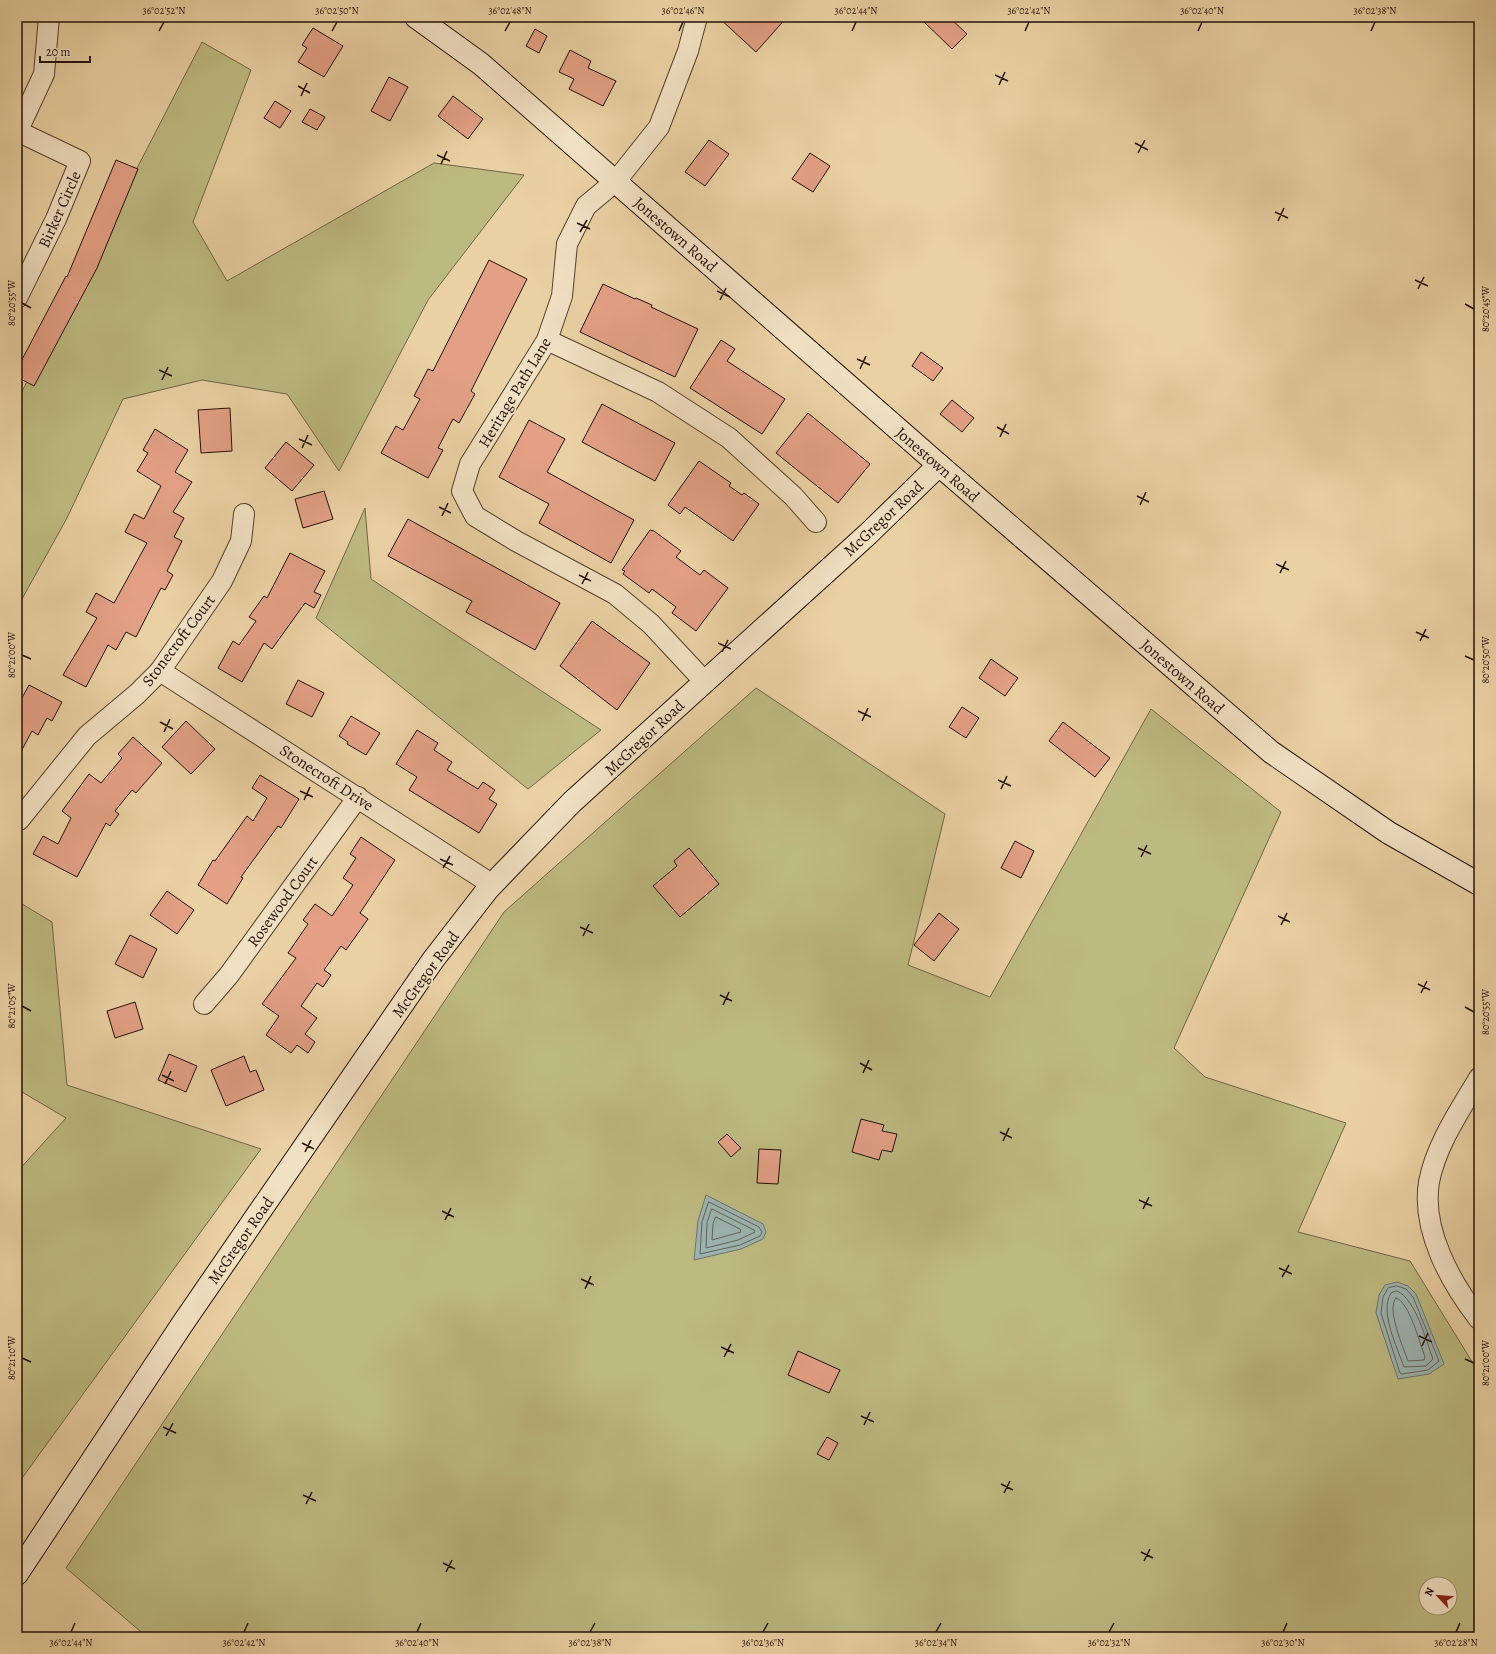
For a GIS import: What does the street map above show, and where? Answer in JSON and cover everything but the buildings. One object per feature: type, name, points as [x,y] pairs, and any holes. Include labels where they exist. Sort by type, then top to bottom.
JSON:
[{"type":"street","points":[[17,131],[44,74],[49,17]]},
{"type":"street","name":"Jonestown Road","points":[[416,17],[481,64],[939,465],[1271,752],[1389,833],[1479,884]]},
{"type":"street","name":"Heritage Path Lane","points":[[697,17],[688,51],[659,127],[616,181],[586,206],[567,244],[562,296],[547,340],[470,464],[462,491],[475,516],[516,541],[616,594],[651,624],[704,681]]},
{"type":"street","name":"Birker Circle","points":[[17,131],[80,161],[56,219],[17,298]]},
{"type":"street","points":[[547,340],[658,392],[729,438],[793,496],[816,522]]},
{"type":"street","name":"McGregor Road","points":[[17,1574],[178,1329],[236,1245],[433,960],[493,885],[572,802],[868,534],[939,465]]},
{"type":"street","name":"Stonecroft Court","points":[[19,820],[87,736],[137,694],[160,671],[222,581],[242,541],[244,514]]},
{"type":"street","name":"Stonecroft Drive","points":[[160,671],[493,885]]},
{"type":"street","name":"Rosewood Court","points":[[204,1004],[229,975],[358,797]]},
{"type":"street","points":[[1479,1078],[1447,1133],[1435,1161],[1429,1182],[1428,1198],[1430,1221],[1439,1252],[1448,1273],[1479,1319]]},
{"type":"shaded area","points":[[202,42],[251,70],[193,222],[227,281],[434,163],[524,175],[428,300],[339,471],[287,394],[202,380],[123,399],[67,518],[17,608],[17,401]]},
{"type":"shaded area","points":[[365,508],[371,579],[601,730],[528,789],[316,618]]},
{"type":"shaded area","points":[[756,688],[945,814],[908,965],[990,997],[1151,709],[1281,812],[1174,1048],[1205,1077],[1346,1123],[1298,1232],[1410,1261],[1479,1373],[1479,1637],[147,1637],[66,1568],[504,912]]},
{"type":"shaded area","points":[[17,901],[52,922],[67,1085],[261,1149],[17,1485],[17,1172],[66,1118],[17,1089]]},
{"type":"water","points":[[706,1195],[763,1224],[766,1232],[763,1239],[741,1249],[694,1260],[698,1221]]},
{"type":"water","points":[[1397,1282],[1408,1286],[1416,1294],[1444,1364],[1429,1374],[1398,1379],[1376,1313],[1379,1295],[1385,1285]]}]
